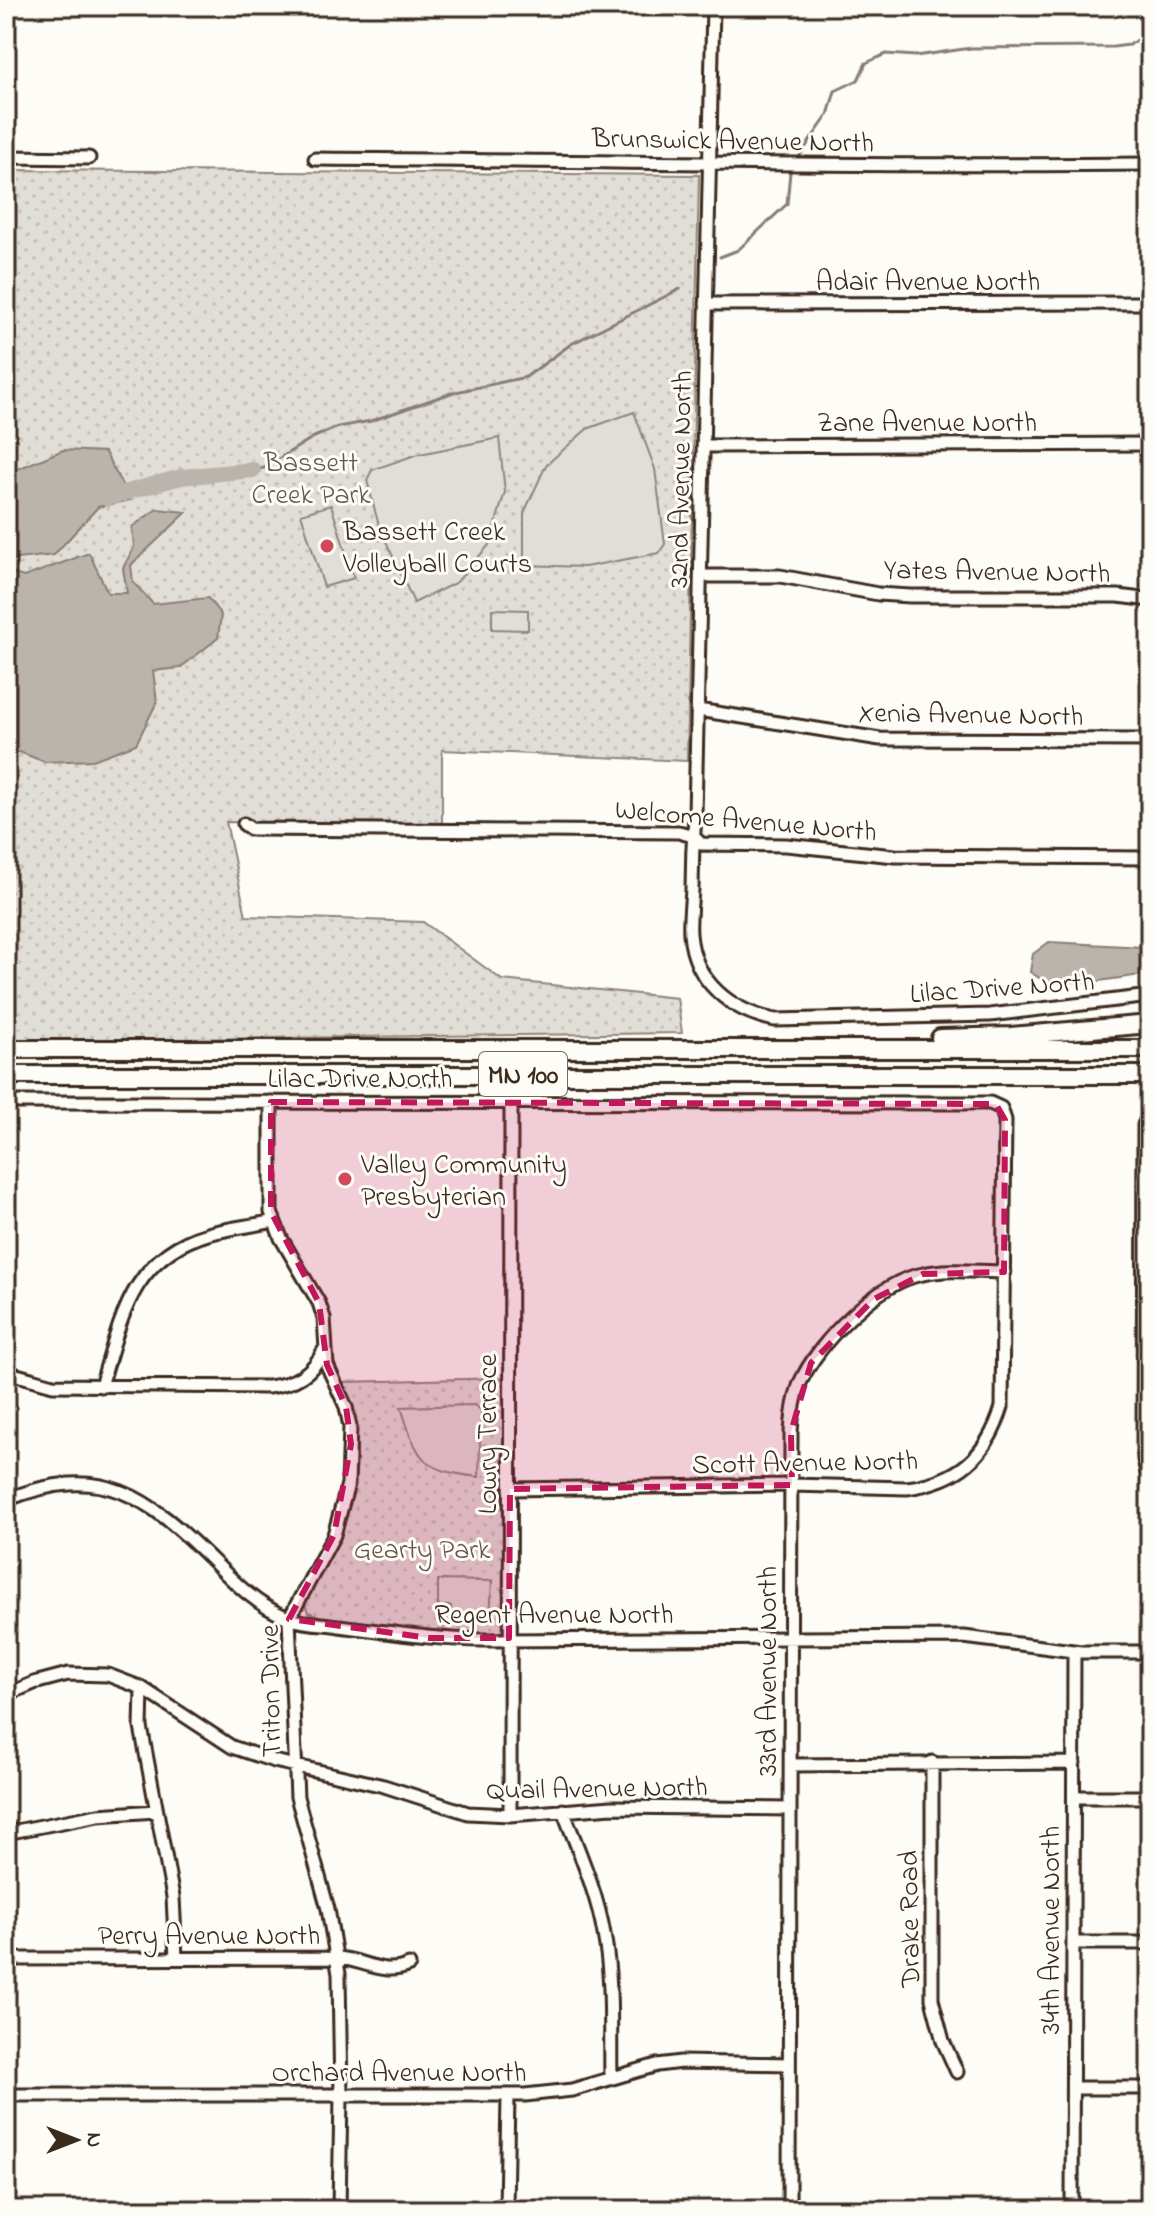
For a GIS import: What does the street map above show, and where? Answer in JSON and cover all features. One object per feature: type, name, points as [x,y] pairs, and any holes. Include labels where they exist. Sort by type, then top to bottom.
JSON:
[{"type":"highway","points":[[851,1048],[930,1038],[1011,1036],[1150,1024]]},
{"type":"highway","name":"MN 100","points":[[6,1049],[1150,1049]]},
{"type":"highway","name":"MN 100","points":[[6,1075],[1150,1075]]},
{"type":"highway","points":[[1040,1075],[1150,1085]]},
{"type":"street","name":"32nd Avenue North","points":[[694,954],[690,934],[698,710],[713,6]]},
{"type":"street","points":[[6,157],[89,158]]},
{"type":"street","name":"Brunswick Avenue North","points":[[315,159],[906,166],[1150,164]]},
{"type":"street","name":"Adair Avenue North","points":[[706,304],[1150,303]]},
{"type":"street","name":"Zane Avenue North","points":[[704,446],[1150,444]]},
{"type":"street","name":"Yates Avenue North","points":[[701,576],[780,576],[878,594],[910,596],[1118,596],[1150,600]]},
{"type":"street","name":"Xenia Avenue North","points":[[698,710],[880,739],[1150,740]]},
{"type":"street","name":"Welcome Avenue North","points":[[244,824],[251,829],[679,832],[693,836],[701,844],[786,845],[895,856],[1150,858]]},
{"type":"street","name":"Lilac Drive North","points":[[694,954],[717,992],[754,1016],[775,1020],[990,1015],[1150,996]]},
{"type":"street","name":"Lowry Terrace","points":[[510,1815],[511,1101]]},
{"type":"street","name":"Lilac Drive North","points":[[6,1102],[990,1103],[1001,1108]]},
{"type":"street","name":"Triton Drive","points":[[271,1102],[271,1212],[281,1238],[319,1303],[326,1333],[324,1348],[327,1365],[346,1407],[350,1427],[351,1462],[334,1535],[289,1619],[297,1797],[328,1909],[337,1958],[341,2096],[339,2210]]},
{"type":"street","name":"Scott Avenue North","points":[[510,1489],[792,1485],[907,1488],[926,1485],[961,1470],[987,1443],[1002,1407],[1005,1120],[1001,1108]]},
{"type":"street","points":[[1150,1112],[1144,1125],[1143,1445],[1150,1484]]},
{"type":"street","points":[[101,1386],[125,1307],[149,1269],[165,1254],[205,1235],[274,1221]]},
{"type":"street","name":"33rd Avenue North","points":[[789,2210],[793,1408],[800,1385],[817,1354],[841,1327],[874,1299],[910,1277],[936,1272],[1004,1272]]},
{"type":"street","points":[[6,1372],[53,1385],[283,1385],[308,1373],[324,1348]]},
{"type":"street","name":"Regent Avenue North","points":[[6,1500],[46,1486],[69,1483],[114,1489],[136,1497],[175,1523],[252,1598],[289,1619],[430,1638],[964,1637],[1074,1651],[1150,1652]]},
{"type":"street","name":"34th Avenue North","points":[[1072,2210],[1074,1651]]},
{"type":"street","name":"Quail Avenue North","points":[[6,1695],[53,1678],[84,1673],[108,1675],[142,1688],[223,1742],[294,1766],[384,1786],[468,1813],[510,1815],[612,1807],[790,1809]]},
{"type":"street","points":[[142,1688],[141,1727],[173,1897],[176,1958]]},
{"type":"street","name":"Drake Road","points":[[932,1762],[932,1999],[943,2041],[957,2072]]},
{"type":"street","points":[[790,1765],[1074,1763]]},
{"type":"street","points":[[1074,1797],[1150,1797]]},
{"type":"street","points":[[563,1810],[604,1932],[609,1967],[611,2078]]},
{"type":"street","points":[[6,1833],[98,1815],[156,1811]]},
{"type":"street","points":[[1074,1943],[1150,1943]]},
{"type":"street","name":"Perry Avenue North","points":[[6,1959],[350,1958],[387,1971],[409,1965]]},
{"type":"street","name":"Orchard Avenue North","points":[[6,2095],[508,2096],[551,2094],[657,2065],[681,2062],[789,2064]]},
{"type":"street","points":[[1073,2088],[1150,2088]]},
{"type":"street","points":[[506,2210],[508,2096]]},
{"type":"highlighted area","points":[[271,1102],[996,1104],[1005,1120],[1004,1272],[923,1274],[874,1299],[811,1363],[791,1432],[792,1485],[510,1489],[509,1638],[430,1638],[289,1619],[334,1535],[351,1444],[346,1407],[327,1365],[319,1303],[271,1212]]},
{"type":"green space","name":"Bassett Creek Park","points":[[6,170],[699,175],[687,761],[442,750],[442,824],[226,822],[246,916],[423,922],[502,980],[677,998],[682,1033],[6,1041]]},
{"type":"green space","points":[[634,412],[655,469],[665,544],[659,553],[585,567],[524,565],[524,513],[546,465],[587,429]]},
{"type":"green space","points":[[499,438],[505,492],[489,545],[457,582],[414,603],[379,526],[367,480],[372,470],[415,455]]},
{"type":"green space","name":"Bassett Creek Volleyball Courts","points":[[331,505],[354,578],[324,587],[301,514]]},
{"type":"green space","points":[[492,609],[528,610],[528,630],[492,629]]},
{"type":"green space","name":"Gearty Park","points":[[506,1378],[505,1626],[502,1631],[488,1635],[452,1636],[326,1618],[308,1612],[304,1603],[306,1597],[334,1548],[345,1521],[357,1465],[352,1409],[341,1382]]},
{"type":"green space","points":[[474,1405],[481,1410],[479,1477],[445,1471],[425,1460],[412,1440],[401,1407]]},
{"type":"green space","points":[[438,1580],[492,1581],[490,1621],[451,1621],[451,1606],[438,1606]]},
{"type":"shaded area","points":[[63,450],[105,452],[130,500],[98,507],[54,555],[7,560],[14,574],[24,577],[89,553],[108,593],[127,593],[123,568],[134,547],[132,527],[157,509],[187,512],[131,565],[133,582],[153,604],[208,598],[221,615],[218,638],[180,668],[153,671],[157,702],[136,744],[93,760],[45,762],[6,747],[6,620],[10,584],[6,580],[6,474]]},
{"type":"shaded area","points":[[1049,942],[1144,947],[1150,960],[1150,971],[1148,974],[1099,981],[1047,983],[1030,972],[1033,954]]},
{"type":"waterway","points":[[800,155],[828,115],[835,91],[858,80],[866,63],[886,54],[916,56],[971,48],[1113,47],[1129,45],[1150,31]]},
{"type":"waterway","points":[[720,257],[738,250],[787,204],[790,172]]},
{"type":"waterway","points":[[253,470],[264,468],[312,438],[338,427],[371,421],[451,393],[526,377],[571,344],[680,289]]},
{"type":"waterway","points":[[106,498],[181,477],[253,470]]},
{"type":"place","name":"Bassett Creek Volleyball Courts","points":[[327,546]]},
{"type":"place","name":"Valley Community Presbyterian","points":[[345,1179]]}]
